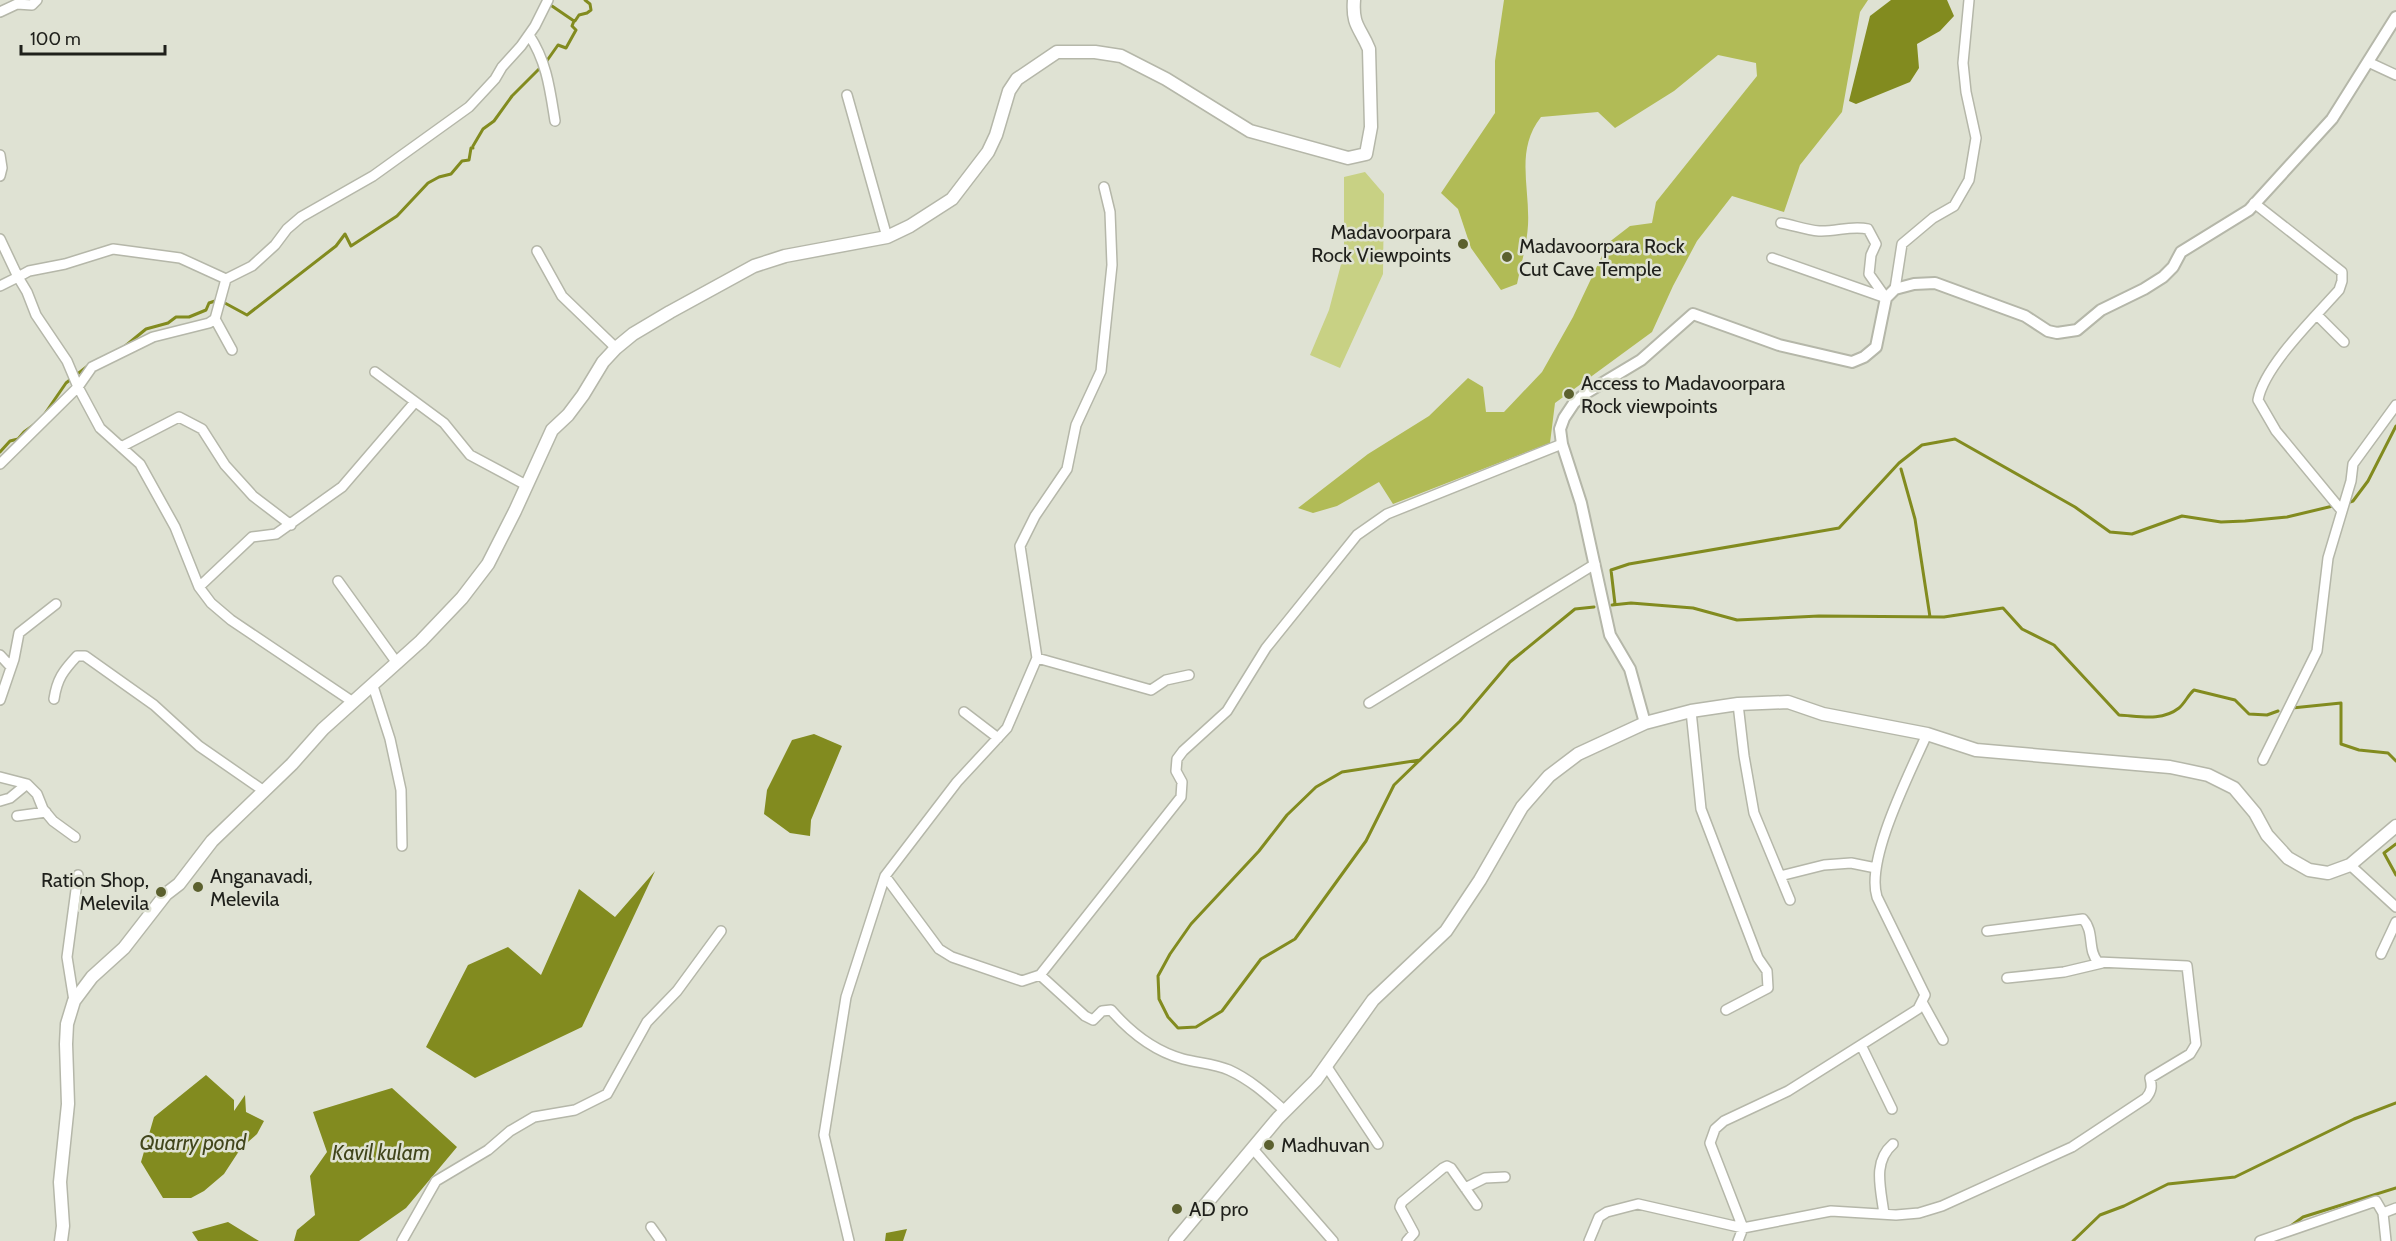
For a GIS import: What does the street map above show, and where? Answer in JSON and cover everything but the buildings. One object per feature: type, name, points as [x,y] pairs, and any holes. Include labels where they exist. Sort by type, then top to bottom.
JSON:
[{"type":"main road","points":[[61,1241],[63,1226],[60,1173],[68,1104],[67,1024],[74,1001],[92,977],[124,948],[166,894],[179,884],[212,841],[292,764],[323,729],[441,621],[488,564],[552,430],[568,416],[603,362],[616,348],[633,334],[670,312],[754,266],[785,256],[887,237],[910,226],[952,199],[988,152],[996,135],[1009,91],[1017,79],[1057,52],[1095,52],[1121,56],[1166,79],[1250,131],[1348,158],[1366,154],[1371,127],[1369,49],[1364,37],[1356,28],[1353,15],[1354,0]]},
{"type":"main road","points":[[1175,1241],[1285,1111],[1316,1080],[1373,1000],[1446,931],[1480,880],[1522,807],[1549,776],[1578,754],[1645,723],[1691,711],[1738,704],[1788,702],[1823,714],[1927,734],[1976,750],[2170,767],[2208,775],[2234,788],[2255,813],[2267,835],[2288,858],[2309,870],[2328,873],[2350,866],[2396,826]]},
{"type":"street","points":[[0,12],[17,4],[32,5],[37,0]]},
{"type":"street","points":[[232,350],[215,319],[226,279],[252,266],[275,245],[286,230],[302,217],[374,176],[469,107],[495,79],[529,35],[548,0]]},
{"type":"street","points":[[1895,289],[1902,244],[1933,218],[1954,206],[1969,180],[1976,138],[1966,92],[1963,63],[1969,0]]},
{"type":"street","points":[[1645,723],[1630,669],[1610,635],[1581,503],[1562,444],[1560,429],[1574,403],[1586,393],[1641,360],[1694,314],[1779,345],[1852,362],[1864,357],[1876,347],[1886,298],[1895,289],[1914,284],[1935,283],[2025,316],[2048,331],[2057,333],[2077,330],[2101,310],[2163,277],[2173,267],[2181,252],[2249,210],[2332,119],[2396,17]]},
{"type":"street","points":[[529,35],[540,52],[547,71],[555,121]]},
{"type":"street","points":[[2368,62],[2396,75]]},
{"type":"street","points":[[847,95],[887,237]]},
{"type":"street","points":[[0,155],[3,168],[0,176]]},
{"type":"street","points":[[849,1241],[824,1135],[846,997],[885,876],[957,782],[1007,728],[1037,658],[1020,546],[1035,516],[1066,469],[1076,425],[1101,371],[1112,265],[1110,212],[1104,187]]},
{"type":"street","points":[[2254,203],[2342,272],[2339,290],[2281,356],[2260,391],[2258,400],[2276,431],[2342,511]]},
{"type":"street","points":[[1780,223],[1818,231],[1840,230],[1855,226],[1868,230],[1875,244],[1869,274],[1886,298]]},
{"type":"street","points":[[0,239],[36,315],[67,361],[100,428],[140,464],[153,486],[175,527],[199,587],[211,603],[231,620],[353,702]]},
{"type":"street","points":[[0,286],[29,271],[65,264],[112,249],[180,258],[226,279]]},
{"type":"street","points":[[537,251],[562,296],[616,348]]},
{"type":"street","points":[[1772,258],[1886,298]]},
{"type":"street","points":[[2317,315],[2344,342]]},
{"type":"street","points":[[0,464],[78,387],[92,367],[147,340],[168,332],[195,328],[215,319]]},
{"type":"street","points":[[375,372],[444,423],[470,455],[526,485]]},
{"type":"street","points":[[199,587],[252,537],[276,534],[342,487],[415,402]]},
{"type":"street","points":[[2263,760],[2317,651],[2328,558],[2353,464],[2396,405]]},
{"type":"street","points":[[121,447],[179,417],[202,429],[225,465],[253,496],[291,525]]},
{"type":"street","points":[[885,876],[939,949],[952,957],[1022,981],[1040,975],[1181,797],[1182,782],[1176,771],[1177,759],[1227,711],[1266,648],[1357,535],[1387,513],[1562,444]]},
{"type":"street","points":[[1369,703],[1595,564]]},
{"type":"street","points":[[338,581],[397,663]]},
{"type":"street","points":[[0,700],[19,633],[56,604]]},
{"type":"street","points":[[0,655],[11,667]]},
{"type":"street","points":[[54,699],[56,683],[65,670],[77,656],[85,656],[154,705],[199,746],[264,790]]},
{"type":"street","points":[[1037,658],[1151,690],[1166,680],[1189,675]]},
{"type":"street","points":[[372,686],[390,739],[400,790],[402,846]]},
{"type":"street","points":[[1738,704],[1754,813],[1790,900]]},
{"type":"street","points":[[1691,711],[1701,809],[1758,958],[1767,971],[1768,988],[1726,1010]]},
{"type":"street","points":[[964,712],[998,738]]},
{"type":"street","points":[[1738,1241],[1743,1228],[1710,1143],[1715,1129],[1724,1121],[1788,1090],[1918,1009],[1925,995],[1875,889],[1876,868],[1896,805],[1927,734]]},
{"type":"street","points":[[0,777],[27,784],[37,794],[53,821],[75,837]]},
{"type":"street","points":[[0,801],[10,798],[27,784]]},
{"type":"street","points":[[17,816],[46,812]]},
{"type":"street","points":[[1780,876],[1824,865],[1851,863],[1876,868]]},
{"type":"street","points":[[2350,866],[2396,907]]},
{"type":"street","points":[[74,1001],[67,957],[78,875]]},
{"type":"street","points":[[1589,1241],[1599,1217],[1607,1212],[1638,1204],[1743,1228],[1831,1211],[1919,1213],[1942,1206],[2072,1148],[2146,1098],[2152,1086],[2150,1078],[2190,1054],[2196,1044],[2187,966],[2098,962],[2094,957],[2089,927],[2082,919],[1987,931]]},
{"type":"street","points":[[2381,954],[2396,922]]},
{"type":"street","points":[[402,1241],[436,1181],[488,1150],[510,1131],[534,1117],[575,1110],[607,1094],[635,1048],[647,1022],[677,991],[722,931]]},
{"type":"street","points":[[2007,978],[2064,972],[2104,963]]},
{"type":"street","points":[[1040,975],[1084,1016],[1093,1020],[1102,1011],[1111,1010],[1135,1034],[1158,1049],[1180,1058],[1227,1069],[1258,1086],[1285,1111]]},
{"type":"street","points":[[1922,1002],[1943,1040]]},
{"type":"street","points":[[1861,1045],[1892,1109]]},
{"type":"street","points":[[1327,1066],[1378,1144]]},
{"type":"street","points":[[1884,1214],[1878,1172],[1886,1151],[1893,1144]]},
{"type":"street","points":[[1253,1149],[1333,1241]]},
{"type":"street","points":[[1407,1241],[1414,1233],[1400,1207],[1402,1202],[1445,1167],[1450,1168],[1477,1205]]},
{"type":"street","points":[[1465,1188],[1485,1178],[1505,1177]]},
{"type":"street","points":[[2260,1241],[2376,1201],[2384,1213],[2386,1241]]},
{"type":"street","points":[[2384,1213],[2396,1208]]},
{"type":"street","points":[[651,1227],[661,1241]]},
{"type":"shaded area","points":[[1504,0],[1868,0],[1860,12],[1842,112],[1800,165],[1784,212],[1732,196],[1697,241],[1652,332],[1555,403],[1550,443],[1393,504],[1379,482],[1337,506],[1313,513],[1298,508],[1368,454],[1429,416],[1468,378],[1483,387],[1486,412],[1504,412],[1542,372],[1573,317],[1608,243],[1630,226],[1652,223],[1656,202],[1757,76],[1756,63],[1718,55],[1674,91],[1615,128],[1598,112],[1541,117],[1528,142],[1526,169],[1528,225],[1517,284],[1501,290],[1471,248],[1458,209],[1441,193],[1495,113],[1495,61]]},
{"type":"shaded area","points":[[1365,172],[1384,194],[1383,274],[1340,368],[1310,355],[1329,310],[1344,253],[1344,177]]},
{"type":"water","points":[[1891,0],[1947,0],[1954,16],[1940,31],[1917,44],[1919,68],[1910,82],[1856,104],[1849,101],[1870,16]]},
{"type":"water","points":[[814,734],[842,746],[811,820],[810,836],[790,833],[764,814],[767,790],[792,740]]},
{"type":"water","points":[[655,871],[582,1027],[475,1078],[426,1047],[468,965],[508,947],[541,975],[579,889],[615,917]]},
{"type":"water","name":"Quarry pond","points":[[206,1075],[234,1100],[234,1111],[245,1095],[246,1112],[264,1121],[257,1134],[241,1148],[224,1174],[204,1191],[191,1198],[163,1198],[141,1162],[154,1117]]},
{"type":"water","name":"Kavil kulam","points":[[392,1088],[457,1147],[406,1208],[359,1241],[294,1241],[297,1230],[315,1215],[310,1176],[327,1152],[313,1112]]},
{"type":"water","points":[[228,1222],[259,1241],[198,1241],[192,1232]]},
{"type":"water","points":[[907,1229],[903,1241],[885,1241],[886,1233]]},
{"type":"waterway","points":[[575,21],[579,15],[591,10],[590,4],[585,0]]},
{"type":"waterway","points":[[546,62],[558,45],[566,48],[576,30],[572,26],[574,21],[552,6]]},
{"type":"waterway","points":[[473,146],[483,129],[494,121],[512,96],[541,67]]},
{"type":"waterway","points":[[223,302],[247,315],[336,246],[345,234],[351,246],[397,216],[428,183],[451,174],[462,161],[469,160],[471,148],[473,148]]},
{"type":"waterway","points":[[124,347],[146,329],[168,323],[176,317],[189,317],[206,310],[209,303],[218,300]]},
{"type":"waterway","points":[[44,415],[66,383],[89,365]]},
{"type":"waterway","points":[[0,452],[10,441],[18,439],[35,424]]},
{"type":"waterway","points":[[2350,502],[2368,481],[2396,426]]},
{"type":"waterway","points":[[1615,604],[1611,570],[1629,564],[1839,528],[1899,463],[1922,445],[1955,439],[2075,507],[2110,532],[2132,534],[2182,516],[2221,522],[2245,521],[2287,517],[2333,506]]},
{"type":"waterway","points":[[1901,469],[1915,519],[1930,617]]},
{"type":"waterway","points":[[1612,605],[1631,603],[1693,608],[1737,620],[1819,616],[1944,617],[2003,608],[2022,629],[2054,645],[2119,715],[2150,717],[2165,715],[2179,708],[2194,690],[2235,700],[2249,714],[2267,715],[2278,711]]},
{"type":"waterway","points":[[1420,760],[1342,772],[1316,787],[1287,815],[1259,851],[1191,924],[1158,976],[1159,999],[1168,1017],[1178,1028],[1196,1027],[1222,1011],[1261,959],[1295,939],[1366,841],[1394,785],[1460,721],[1510,662],[1575,609],[1594,607]]},
{"type":"waterway","points":[[2292,708],[2341,703],[2341,744],[2359,750],[2388,753],[2396,761]]},
{"type":"waterway","points":[[2396,844],[2384,853],[2396,875]]},
{"type":"waterway","points":[[2073,1241],[2100,1215],[2168,1184],[2235,1177],[2354,1119],[2396,1103]]},
{"type":"waterway","points":[[2288,1228],[2303,1217],[2396,1188]]},
{"type":"place","name":"Madavoorpara Rock Viewpoints","points":[[1463,244]]},
{"type":"place","name":"Madavoorpara Rock Cut Cave Temple","points":[[1507,257]]},
{"type":"place","name":"Access to Madavoorpara Rock viewpoints","points":[[1569,394]]},
{"type":"place","name":"Anganavadi, Melevila","points":[[198,887]]},
{"type":"place","name":"Ration Shop, Melevila","points":[[161,892]]},
{"type":"place","name":"Madhuvan","points":[[1269,1145]]},
{"type":"place","name":"AD pro","points":[[1177,1209]]}]
